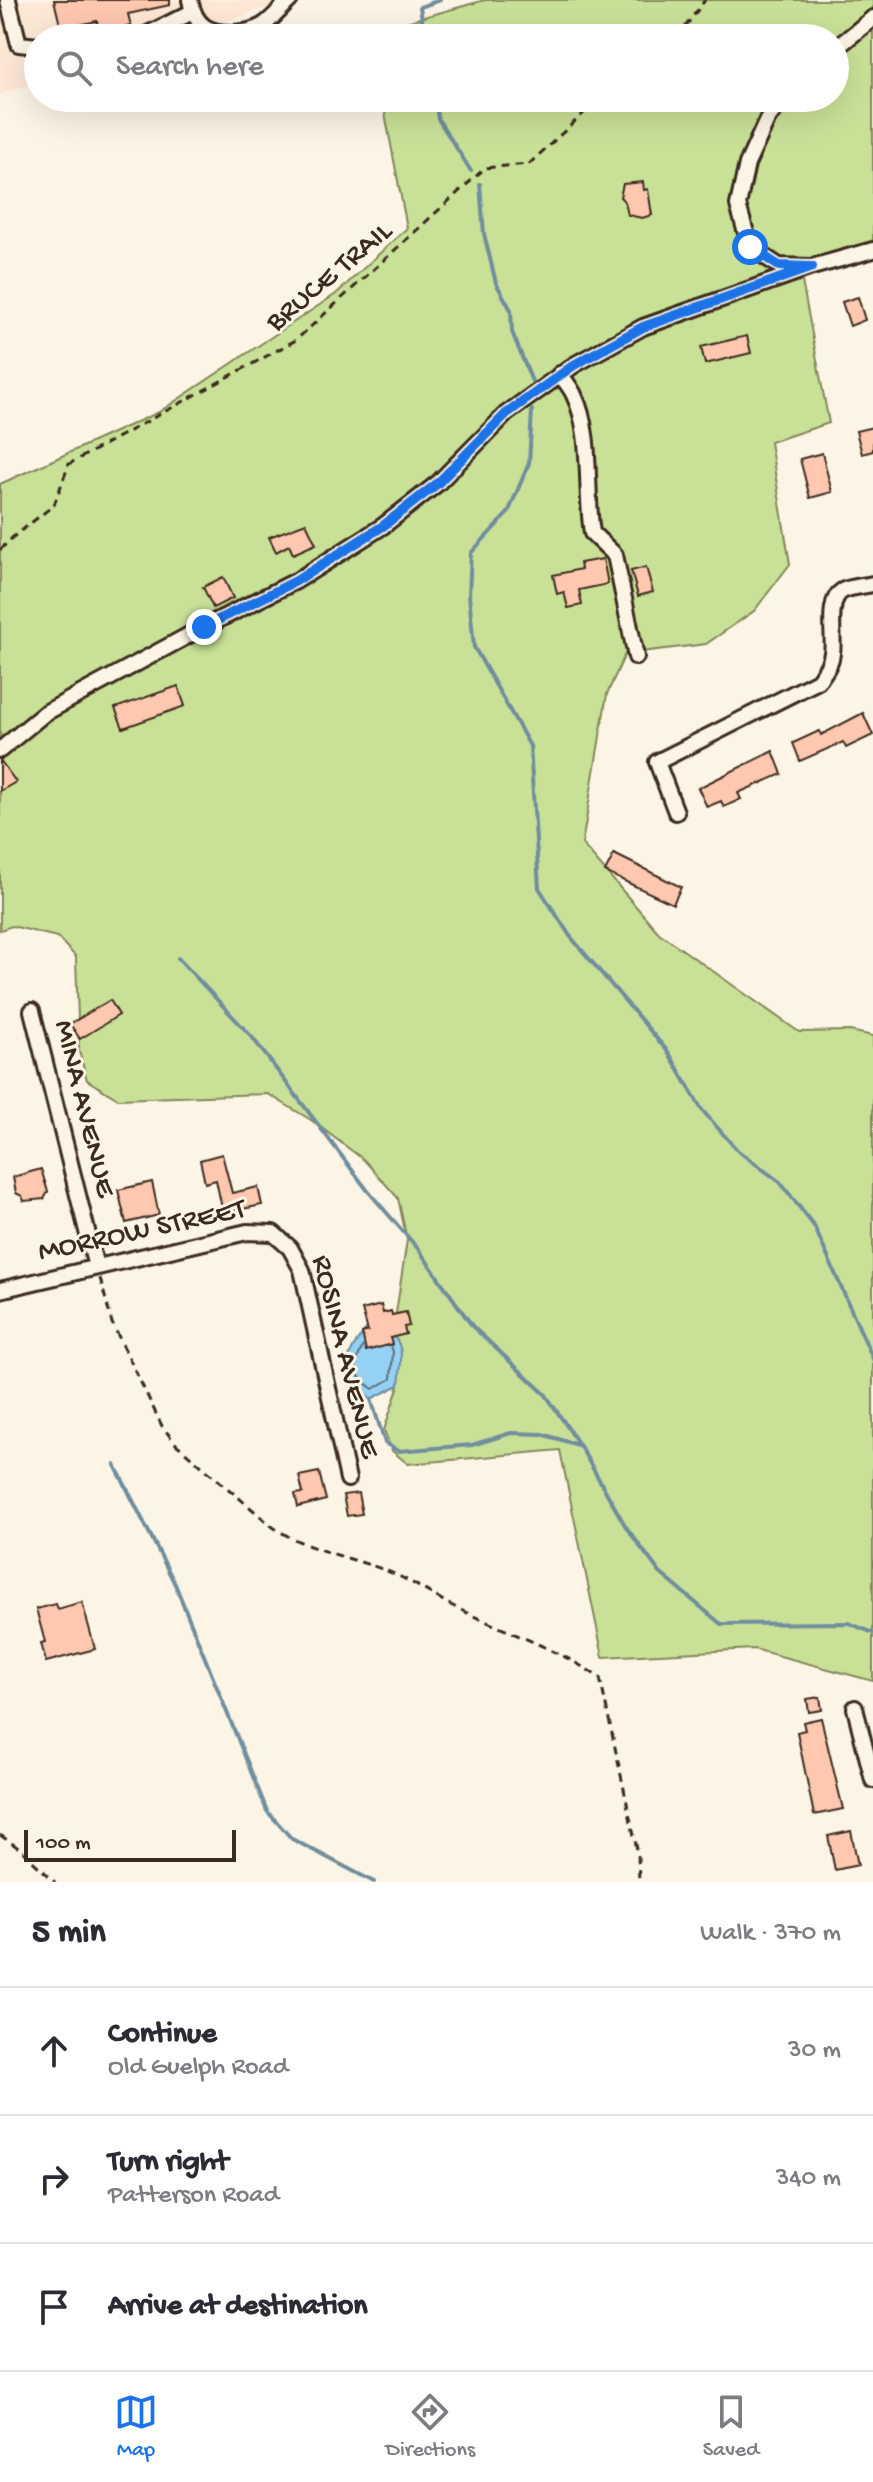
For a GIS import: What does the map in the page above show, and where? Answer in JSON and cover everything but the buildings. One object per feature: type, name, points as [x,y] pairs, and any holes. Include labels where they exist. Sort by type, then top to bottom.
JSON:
[{"type":"street","points":[[8,0],[19,44],[24,45]]},
{"type":"street","points":[[265,24],[290,0]]},
{"type":"street","points":[[163,24],[191,6],[203,24]]},
{"type":"street","points":[[849,38],[873,18]]},
{"type":"street","points":[[773,112],[752,152],[738,205],[750,247],[779,266],[812,267]]},
{"type":"street","points":[[0,750],[45,713],[296,581],[383,526],[438,483],[506,414],[560,374],[643,327],[812,267],[873,250]]},
{"type":"street","points":[[560,374],[574,394],[579,410],[587,452],[592,533],[615,555],[636,657]]},
{"type":"street","points":[[676,812],[657,762],[818,681],[832,653],[835,599],[841,592],[873,584]]},
{"type":"street","name":"MINA AVENUE","points":[[32,1011],[96,1267]]},
{"type":"street","name":"MORROW STREET","points":[[0,1290],[247,1232],[273,1233],[290,1248]]},
{"type":"street","name":"ROSINA AVENUE","points":[[290,1248],[302,1270],[348,1479]]},
{"type":"street","points":[[855,1708],[873,1780]]},
{"type":"path","points":[[687,24],[705,0]]},
{"type":"path","name":"BRUCE TRAIL","points":[[0,550],[54,505],[69,464],[296,340],[485,168],[529,164],[585,112]]},
{"type":"path","points":[[96,1267],[112,1323],[162,1426],[176,1444],[273,1527],[318,1551],[390,1572],[461,1610],[577,1662],[600,1678],[638,1854],[639,1882]]},
{"type":"path","points":[[0,1835],[55,1882]]},
{"type":"shaded area","points":[[0,0],[289,0],[216,24],[24,24],[24,87],[0,95]]},
{"type":"green space","points":[[485,0],[873,0],[873,250],[801,276],[829,423],[770,442],[790,564],[754,611],[706,644],[625,654],[607,694],[582,844],[659,933],[799,1032],[850,1031],[873,1036],[873,1681],[754,1649],[603,1657],[560,1450],[408,1464],[392,1451],[384,1430],[399,1385],[393,1333],[407,1240],[398,1198],[364,1160],[311,1120],[268,1094],[118,1099],[87,1080],[79,1051],[76,957],[57,937],[12,926],[0,930],[0,484],[159,412],[336,294],[407,228],[385,112],[849,112],[849,24],[399,24]]},
{"type":"water","points":[[372,1321],[397,1340],[401,1362],[399,1385],[371,1399],[351,1381],[347,1365],[352,1349]]},
{"type":"waterway","points":[[423,24],[420,7],[440,0]]},
{"type":"waterway","points":[[437,112],[438,119],[471,171]]},
{"type":"waterway","points":[[480,184],[484,234],[496,283],[511,310],[512,332],[533,384]]},
{"type":"waterway","points":[[532,410],[529,463],[508,513],[471,553],[469,595],[474,647],[530,746],[539,888],[570,936],[669,1053],[702,1110],[738,1151],[780,1182],[814,1226],[873,1359]]},
{"type":"waterway","points":[[178,958],[252,1037],[368,1191],[419,1250],[473,1327],[546,1395],[580,1446],[626,1527],[660,1573],[721,1624],[849,1623],[873,1633]]},
{"type":"waterway","points":[[371,1399],[385,1443],[398,1451],[472,1445],[511,1433],[542,1434],[578,1445]]},
{"type":"waterway","points":[[115,1465],[175,1584],[267,1811],[292,1839],[374,1882]]},
{"type":"route","points":[[204,627],[296,581],[383,526],[438,483],[506,414],[574,365],[643,327],[812,267],[779,266],[750,247]]}]
